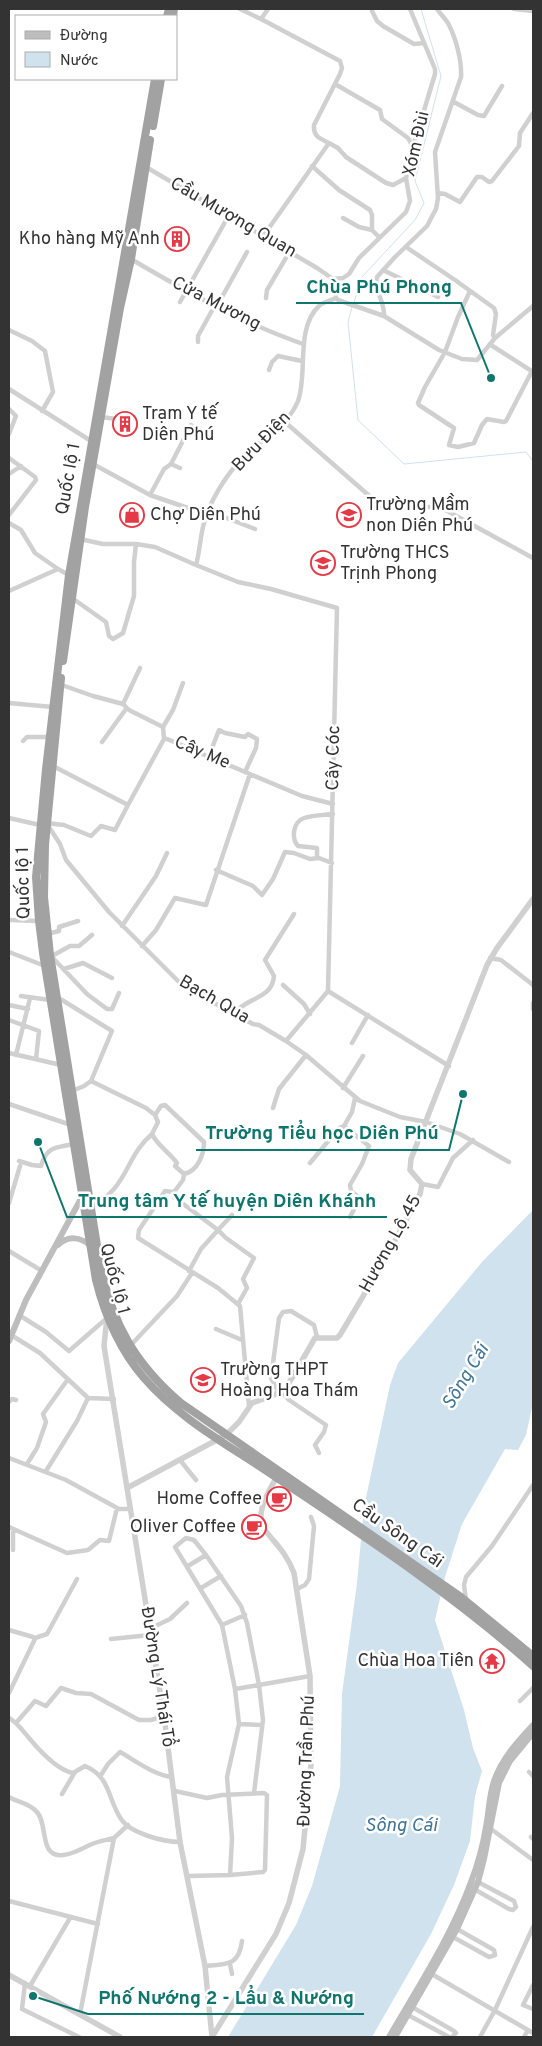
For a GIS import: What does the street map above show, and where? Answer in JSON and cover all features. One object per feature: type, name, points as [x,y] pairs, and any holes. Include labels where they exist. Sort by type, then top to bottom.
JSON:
[{"type":"highway","name":"Quốc lộ 1","points":[[155,80],[68,575],[53,766],[36,877],[39,922],[46,966],[72,1091],[98,1252],[111,1307],[130,1346],[149,1372],[170,1394],[277,1477],[316,1499]]},
{"type":"highway","name":"Quốc lộ 1","points":[[161,80],[131,259],[80,539],[53,707],[43,824],[43,870],[47,934],[51,956],[61,1065],[96,1280],[107,1317],[124,1351],[155,1390],[176,1409],[223,1437],[316,1499]]},
{"type":"highway","name":"Cầu Sông Cái","points":[[316,1499],[461,1600]]},
{"type":"highway","points":[[461,1600],[533,1656]]},
{"type":"highway","points":[[461,1600],[533,1666]]},
{"type":"main road","points":[[56,1248],[82,1196],[88,1188]]},
{"type":"main road","points":[[10,1336],[42,1272],[60,1242],[68,1238],[80,1239],[98,1252]]},
{"type":"main road","points":[[489,1829],[492,1792],[498,1772],[513,1746],[533,1725]]},
{"type":"main road","points":[[389,2037],[457,1929],[474,1884],[502,1774],[518,1750],[533,1733]]},
{"type":"main road","points":[[395,2037],[474,1884]]},
{"type":"street","points":[[240,9],[340,61],[342,68],[314,125],[314,132],[338,148],[346,157],[386,183],[394,185],[406,178]]},
{"type":"street","points":[[261,19],[268,9]]},
{"type":"street","name":"Xóm Đùi","points":[[333,279],[343,278],[349,274],[357,261],[409,209],[410,201],[406,178],[413,147],[435,74],[410,9]]},
{"type":"street","points":[[384,316],[383,302],[376,280],[383,270],[424,230],[436,209],[438,193],[435,152],[454,102],[461,77],[460,64],[449,25],[437,9]]},
{"type":"street","points":[[514,9],[533,12]]},
{"type":"street","points":[[372,11],[377,22],[383,26],[414,44],[424,43]]},
{"type":"street","points":[[335,84],[380,110],[382,120],[408,138],[413,147]]},
{"type":"street","points":[[454,102],[478,115],[484,116],[502,86]]},
{"type":"street","points":[[438,193],[445,194],[460,202],[477,177],[492,181],[519,146],[520,133],[533,113]]},
{"type":"street","points":[[264,235],[328,143]]},
{"type":"street","points":[[312,166],[339,190],[370,210],[372,230]]},
{"type":"street","name":"Cầu Mương Quan","points":[[146,167],[264,235],[333,279]]},
{"type":"street","points":[[180,302],[229,215]]},
{"type":"street","points":[[343,218],[363,228],[372,230],[380,237]]},
{"type":"street","points":[[406,247],[494,308],[496,314],[493,335],[496,338]]},
{"type":"street","points":[[266,298],[267,290],[290,251]]},
{"type":"street","points":[[198,342],[198,336],[247,252]]},
{"type":"street","name":"Cửa Mương","points":[[131,259],[216,305],[282,337],[303,344]]},
{"type":"street","points":[[383,270],[438,297]]},
{"type":"street","points":[[333,279],[336,298],[384,316],[424,342],[462,360],[477,360],[496,338],[533,306]]},
{"type":"street","points":[[470,291],[445,352],[425,387],[419,405],[453,426],[449,445],[451,447],[462,447],[474,443],[487,419],[506,421],[533,372],[491,345]]},
{"type":"street","name":"Bưu Điện","points":[[196,565],[208,512],[237,464],[285,422],[294,409],[300,395],[303,344],[310,320],[315,310],[322,304],[336,298]]},
{"type":"street","points":[[9,330],[32,341],[45,351],[53,392],[42,411]]},
{"type":"street","points":[[270,370],[272,362],[278,356],[302,360]]},
{"type":"street","points":[[9,389],[91,440]]},
{"type":"street","points":[[9,408],[16,416],[9,434]]},
{"type":"street","points":[[101,417],[116,419]]},
{"type":"street","points":[[285,422],[382,507],[440,507],[533,558]]},
{"type":"street","points":[[150,495],[164,469],[171,464],[190,425]]},
{"type":"street","points":[[9,514],[36,480],[35,477],[10,459]]},
{"type":"street","points":[[93,464],[150,495],[185,507],[208,512],[256,529]]},
{"type":"street","points":[[171,464],[180,468]]},
{"type":"street","points":[[9,474],[20,466]]},
{"type":"street","points":[[9,523],[21,530],[35,553],[68,575]]},
{"type":"street","points":[[80,539],[103,544],[136,544],[155,547],[196,565]]},
{"type":"street","points":[[72,598],[106,622],[110,637],[113,639],[120,636],[125,628],[134,596],[136,544]]},
{"type":"street","name":"Cây Cóc","points":[[196,565],[238,582],[284,592],[337,608],[328,991]]},
{"type":"street","points":[[9,591],[58,569]]},
{"type":"street","points":[[102,742],[124,706],[140,668]]},
{"type":"street","points":[[164,739],[163,727],[173,710],[183,683]]},
{"type":"street","points":[[58,684],[124,706],[163,727]]},
{"type":"street","points":[[9,702],[53,707]]},
{"type":"street","points":[[142,946],[156,930],[175,898],[206,905],[256,748],[257,739],[255,736],[248,734],[241,738],[219,730],[209,756]]},
{"type":"street","points":[[23,741],[27,737],[50,737]]},
{"type":"street","name":"Cây Me","points":[[43,824],[64,825],[91,836],[101,826],[115,830],[164,739],[184,744],[302,796],[333,804]]},
{"type":"street","points":[[53,766],[128,805]]},
{"type":"street","points":[[317,858],[317,848],[298,846],[293,838],[294,832],[298,823],[305,818],[333,814]]},
{"type":"street","points":[[9,818],[43,824]]},
{"type":"street","name":"Bạch Qua","points":[[43,824],[58,840],[66,860],[122,926],[182,985],[253,1024],[259,1024],[286,1041],[306,1055],[355,1098],[387,1113],[426,1122],[473,1140],[509,1162]]},
{"type":"street","points":[[216,870],[253,886],[262,894],[273,878],[284,852],[294,852],[310,859],[317,858],[332,863]]},
{"type":"street","points":[[122,926],[160,870],[167,853]]},
{"type":"street","name":"Hương Lộ 45","points":[[317,1337],[336,1338],[340,1334],[384,1261],[418,1197],[422,1184],[410,1170],[410,1164],[426,1122],[490,958],[533,899]]},
{"type":"street","points":[[235,1013],[244,1004],[261,998],[269,989],[274,976],[265,960],[294,914]]},
{"type":"street","points":[[9,920],[39,922]]},
{"type":"street","points":[[47,934],[57,932],[59,927],[78,921]]},
{"type":"street","points":[[92,935],[80,946],[70,946],[51,956],[87,994],[107,1009],[112,1009],[120,993]]},
{"type":"street","points":[[9,952],[46,966]]},
{"type":"street","points":[[490,958],[501,960],[533,985]]},
{"type":"street","points":[[64,969],[84,963],[112,978]]},
{"type":"street","points":[[283,985],[304,1004],[310,1014]]},
{"type":"street","points":[[286,1041],[328,991],[448,1066]]},
{"type":"street","points":[[21,996],[62,1000],[112,1031],[91,1081],[72,1091]]},
{"type":"street","points":[[16,1054],[30,998]]},
{"type":"street","points":[[533,1004],[533,1009]]},
{"type":"street","points":[[9,1005],[28,1009]]},
{"type":"street","points":[[352,1042],[368,1015]]},
{"type":"street","points":[[9,1020],[39,1032],[36,1059]]},
{"type":"street","points":[[9,1053],[61,1065]]},
{"type":"street","points":[[273,1108],[279,1089],[306,1055]]},
{"type":"street","points":[[343,1088],[363,1056]]},
{"type":"street","points":[[90,1207],[111,1194],[121,1181],[140,1145],[152,1134],[158,1122],[155,1115],[140,1105],[91,1081]]},
{"type":"street","points":[[310,1163],[339,1128],[344,1126],[352,1112],[355,1098]]},
{"type":"street","points":[[9,1104],[71,1124]]},
{"type":"street","points":[[155,1115],[161,1106],[165,1104],[204,1142],[201,1158],[192,1171],[184,1174]]},
{"type":"street","points":[[344,1126],[369,1146],[362,1164],[350,1185],[352,1192],[360,1198],[350,1217]]},
{"type":"street","points":[[152,1134],[156,1141],[177,1162],[175,1166],[184,1174]]},
{"type":"street","points":[[422,1184],[438,1187],[453,1158],[473,1140]]},
{"type":"street","points":[[9,1203],[19,1163],[41,1166],[45,1154],[50,1149],[74,1144]]},
{"type":"street","points":[[184,1174],[183,1180],[174,1192],[174,1197],[210,1222],[226,1238],[254,1258],[243,1279],[247,1288],[238,1304]]},
{"type":"street","points":[[174,1192],[165,1191],[137,1236],[190,1272],[218,1288],[238,1304],[241,1311],[249,1406]]},
{"type":"street","points":[[130,1346],[177,1296],[201,1249],[232,1215]]},
{"type":"street","points":[[9,1251],[42,1272]]},
{"type":"street","points":[[127,1488],[223,1437],[239,1422],[249,1406],[280,1392],[286,1388],[317,1337],[314,1325],[291,1311],[284,1312],[279,1318],[271,1378],[280,1392],[289,1400],[326,1425],[320,1438],[315,1443],[319,1453]]},
{"type":"street","points":[[20,1315],[50,1335],[69,1351],[107,1317]]},
{"type":"street","name":"Đường Lý Thái Tổ","points":[[107,1317],[104,1342],[149,1632],[164,1716],[180,1842],[205,1966],[212,2037]]},
{"type":"street","points":[[216,1329],[242,1340]]},
{"type":"street","points":[[10,1336],[40,1353],[88,1398],[114,1399]]},
{"type":"street","points":[[27,1464],[38,1448],[46,1422],[43,1414],[68,1379]]},
{"type":"street","points":[[46,1471],[69,1435],[88,1398]]},
{"type":"street","points":[[9,1402],[12,1399],[16,1400]]},
{"type":"street","points":[[9,1458],[80,1486],[117,1508],[131,1509]]},
{"type":"street","points":[[180,1460],[196,1480]]},
{"type":"street","name":"Đường Trần Phú","points":[[212,2037],[276,1934],[289,1903],[303,1849],[311,1764],[310,1676],[297,1589],[290,1563],[268,1536],[261,1518],[263,1501],[277,1477]]},
{"type":"street","points":[[461,1600],[466,1577],[492,1546],[532,1488]]},
{"type":"street","points":[[13,1550],[11,1528],[65,1552],[86,1550],[100,1540],[109,1541],[117,1508]]},
{"type":"street","points":[[297,1589],[305,1585],[309,1578],[314,1526],[311,1517]]},
{"type":"street","points":[[230,1875],[232,1838],[227,1795],[228,1771],[235,1749],[239,1724],[235,1689],[222,1625],[175,1547],[186,1538],[194,1540],[206,1554],[241,1606],[245,1616],[263,1716],[254,1792]]},
{"type":"street","points":[[188,1566],[206,1554]]},
{"type":"street","points":[[201,1588],[221,1576]]},
{"type":"street","points":[[9,1630],[35,1638],[44,1636],[77,1579]]},
{"type":"street","points":[[111,1639],[149,1632],[170,1619],[187,1603]]},
{"type":"street","points":[[222,1625],[245,1616]]},
{"type":"street","points":[[9,1694],[35,1638]]},
{"type":"street","points":[[235,1689],[310,1676]]},
{"type":"street","points":[[16,1722],[34,1702],[37,1701],[46,1706],[62,1688],[76,1693],[91,1694],[139,1720],[147,1721],[164,1716]]},
{"type":"street","points":[[520,1701],[533,1688]]},
{"type":"street","points":[[9,1718],[16,1722],[36,1746],[54,1762],[68,1771],[75,1772]]},
{"type":"street","points":[[239,1724],[262,1725]]},
{"type":"street","points":[[101,1776],[108,1764],[120,1752],[136,1763],[165,1776],[172,1777]]},
{"type":"street","points":[[62,1794],[75,1772],[86,1766],[101,1776],[106,1782],[120,1818],[128,1825],[153,1838],[180,1842]]},
{"type":"street","points":[[529,1772],[533,1776]]},
{"type":"street","points":[[175,1791],[207,1798],[254,1792],[267,1795],[265,1870],[263,1872],[230,1875],[188,1876]]},
{"type":"street","points":[[9,1797],[37,1811],[47,1847],[50,1852],[56,1855],[68,1854],[91,1844],[114,1838],[128,1825]]},
{"type":"street","points":[[489,1829],[533,1860]]},
{"type":"street","points":[[80,2014],[114,1838]]},
{"type":"street","points":[[474,1884],[514,1901],[516,1907],[513,1910],[509,1909],[474,1884]]},
{"type":"street","points":[[9,1901],[98,1924]]},
{"type":"street","points":[[70,1918],[27,1984],[22,2009],[79,2037]]},
{"type":"street","points":[[480,2037],[495,2010],[533,1928]]},
{"type":"street","points":[[452,1937],[489,1957],[495,1955],[494,1950],[457,1929]]},
{"type":"street","points":[[205,1966],[230,1964],[240,1954],[242,1941]]},
{"type":"street","points":[[230,1964],[232,1974]]},
{"type":"street","points":[[429,1973],[531,2031],[524,2037]]},
{"type":"street","points":[[9,1976],[27,1984],[120,2037]]},
{"type":"street","points":[[533,1985],[523,2005],[533,2009]]},
{"type":"street","points":[[408,2015],[450,2037],[456,2033],[412,2007]]},
{"type":"water","name":"Sông Cái","points":[[533,1210],[533,1403],[526,1435],[518,1450],[505,1449],[462,1524],[445,1577],[435,1620],[464,1710],[473,1748],[482,1771],[475,1796],[470,1841],[454,1885],[431,1934],[372,2037],[228,2037],[296,1925],[312,1886],[340,1786],[342,1694],[357,1583],[364,1507],[390,1385],[398,1363],[482,1262]]},
{"type":"waterway","points":[[354,303],[361,278],[415,220],[424,203],[415,181],[441,76],[421,9]]},
{"type":"waterway","points":[[352,307],[348,322],[358,420],[404,464],[526,452],[533,461]]},
{"type":"place","name":"Kho hàng Mỹ Anh","points":[[177,239]]},
{"type":"place","name":"Chùa Phú Phong","points":[[491,378]]},
{"type":"place","name":"Trạm Y tế Diên Phú","points":[[125,424]]},
{"type":"place","name":"Chợ Diên Phú","points":[[132,515]]},
{"type":"place","name":"Trường Mầm non Diên Phú","points":[[349,515]]},
{"type":"place","name":"Trường THCS Trịnh Phong","points":[[323,563]]},
{"type":"place","name":"Trường Tiểu học Diên Phú","points":[[463,1094]]},
{"type":"place","name":"Trung tâm Y tế huyện Diên Khánh","points":[[38,1142]]},
{"type":"place","name":"Trường THPT Hoàng Hoa Thám","points":[[203,1380]]},
{"type":"place","name":"Home Coffee","points":[[279,1499]]},
{"type":"place","name":"Oliver Coffee","points":[[254,1527]]},
{"type":"place","name":"Chùa Hoa Tiên","points":[[492,1661]]},
{"type":"place","name":"Phố Nướng 2 - Lẩu & Nướng","points":[[33,1996]]}]
